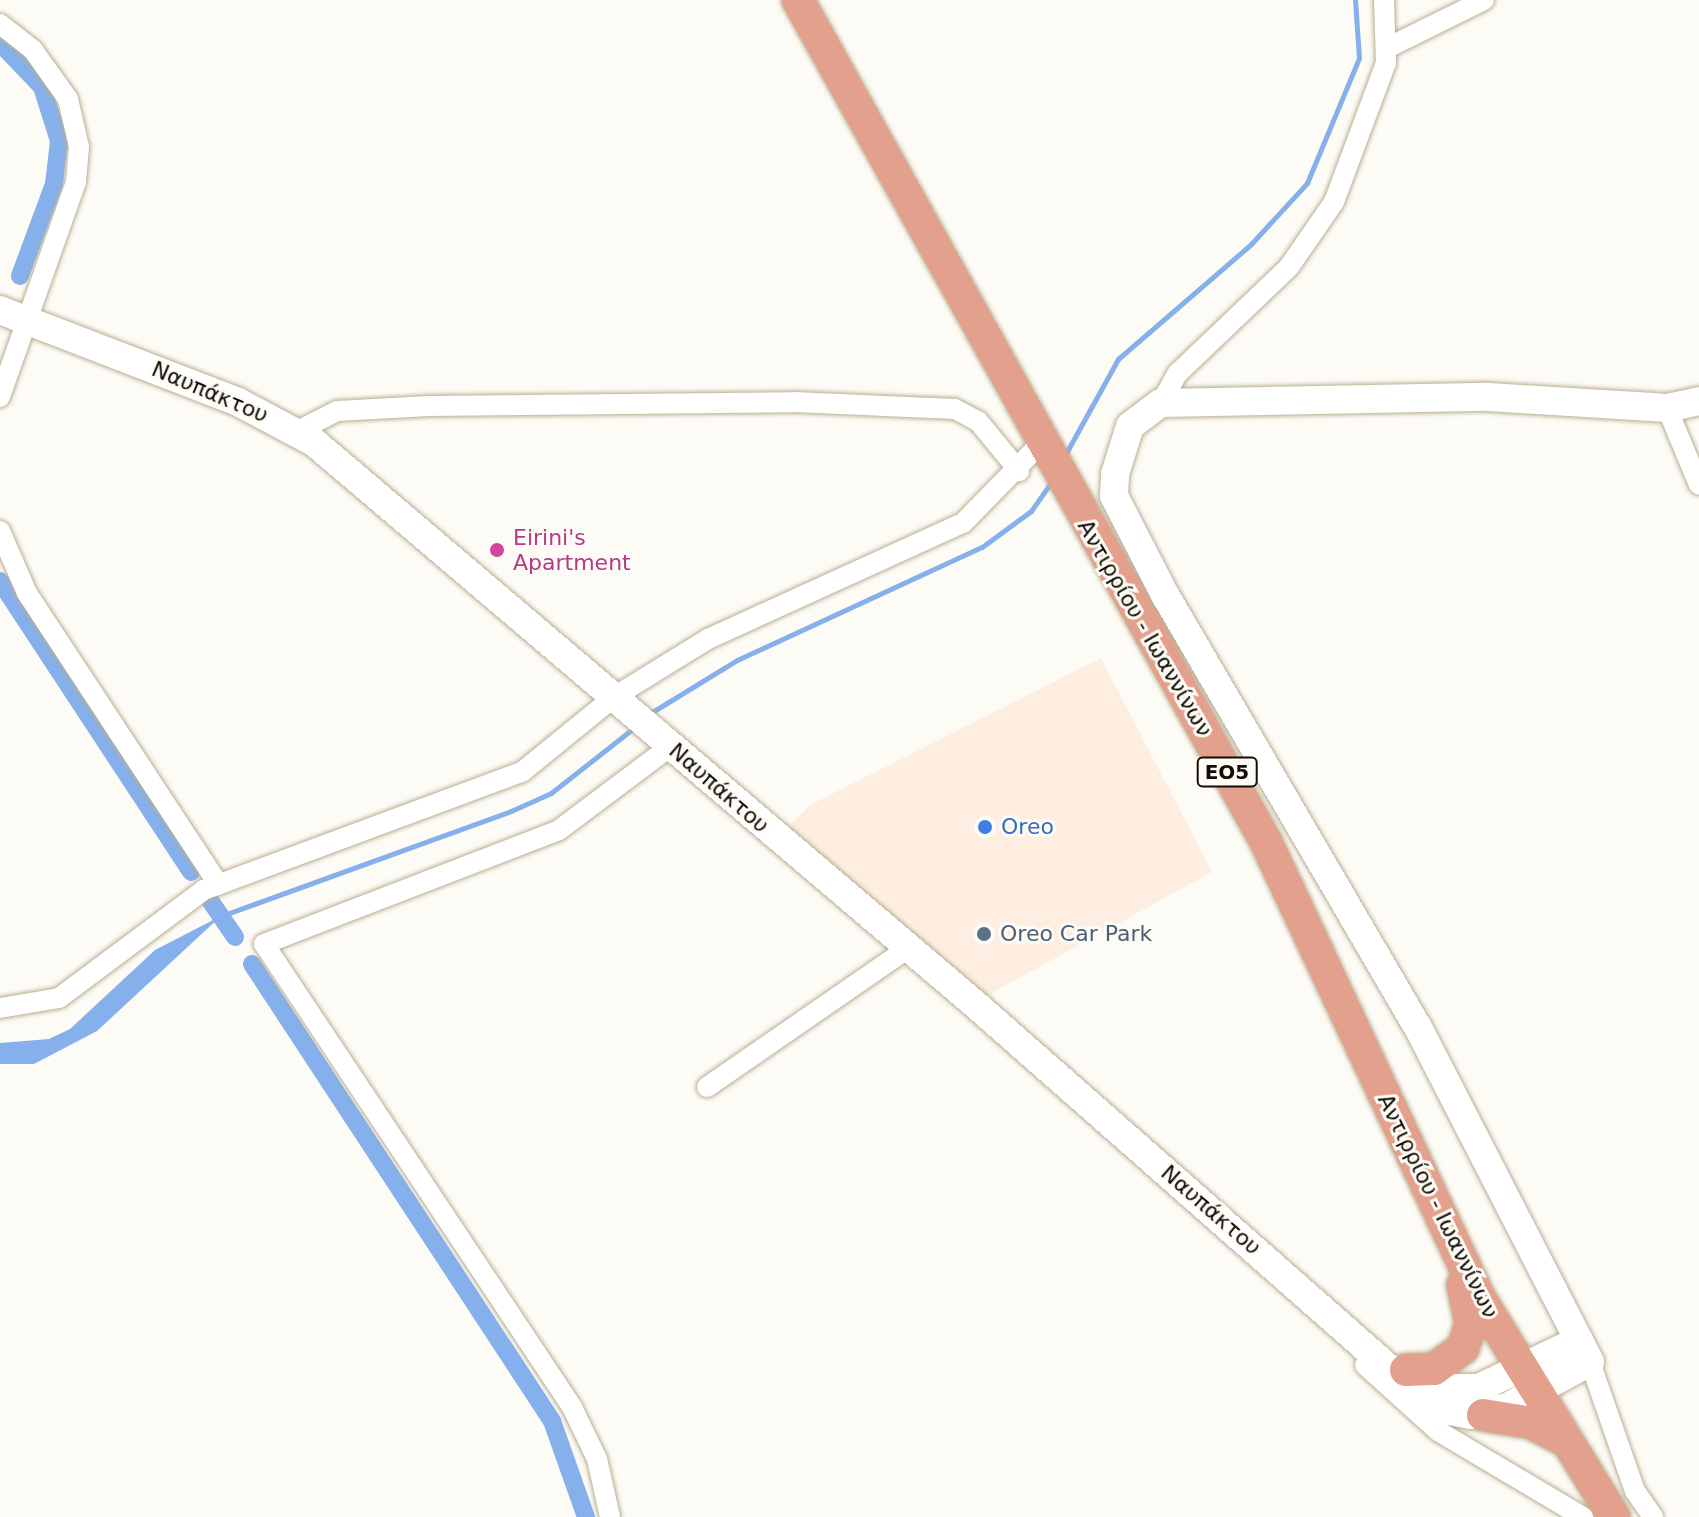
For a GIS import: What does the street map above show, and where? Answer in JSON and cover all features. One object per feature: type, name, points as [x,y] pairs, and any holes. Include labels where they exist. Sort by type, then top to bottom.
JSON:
[{"type":"main road","name":"Αντιρρίου - Ιωαννίνων","points":[[798,0],[1319,945],[1455,1250],[1527,1383],[1614,1517]]},
{"type":"main road","name":"Ναυπάκτου","points":[[8,315],[298,431],[619,701],[1394,1364],[1432,1404],[1483,1415]]},
{"type":"main road","points":[[1483,1415],[1527,1383],[1584,1351],[1424,1039],[1114,496],[1130,426],[1161,403],[1488,397],[1667,408],[1699,401]]},
{"type":"main road","points":[[1077,509],[1114,496]]},
{"type":"main road","points":[[1394,1364],[1445,1364],[1469,1336],[1455,1250]]},
{"type":"main road","name":"Ναυπάκτου","points":[[1394,1364],[1463,1389],[1527,1383]]},
{"type":"main road","points":[[1483,1415],[1532,1423],[1562,1439]]},
{"type":"street","points":[[1161,403],[1177,374],[1256,306],[1314,237],[1351,170],[1389,47],[1384,0]]},
{"type":"street","points":[[1389,47],[1484,0]]},
{"type":"street","points":[[0,24],[33,50],[68,99],[79,147],[76,182],[8,315],[0,397]]},
{"type":"street","points":[[298,431],[337,411],[429,406],[794,402],[949,408],[978,421],[1019,471]]},
{"type":"street","points":[[1667,408],[1699,485]]},
{"type":"street","points":[[0,1008],[59,998],[161,916],[219,885],[502,782],[540,761],[708,639],[963,523],[1044,448]]},
{"type":"street","points":[[0,531],[27,593],[219,885]]},
{"type":"street","points":[[610,1517],[597,1459],[572,1407],[264,944],[559,830],[662,738]]},
{"type":"street","points":[[707,1087],[907,949]]},
{"type":"street","points":[[1284,1273],[1293,1302],[1438,1431],[1583,1517]]},
{"type":"street","points":[[1584,1351],[1635,1491],[1653,1517]]},
{"type":"shaded area","points":[[1101,658],[1212,872],[983,998],[787,828],[810,805]]},
{"type":"water","points":[[221,916],[97,1031],[34,1064],[0,1064],[0,1043],[49,1039],[70,1029],[155,950]]},
{"type":"waterway","points":[[1065,455],[1118,359],[1251,244],[1307,183],[1359,58],[1355,0]]},
{"type":"waterway","points":[[0,43],[42,87],[59,141],[54,184],[20,276]]},
{"type":"waterway","points":[[649,714],[737,660],[982,547],[1031,511],[1051,482]]},
{"type":"waterway","points":[[0,581],[191,872]]},
{"type":"waterway","points":[[221,916],[511,811],[551,793],[636,726]]},
{"type":"waterway","points":[[209,899],[235,937]]},
{"type":"waterway","points":[[252,964],[552,1421],[586,1517]]},
{"type":"place","name":"Eirini's Apartment","points":[[497,550]]},
{"type":"place","name":"Oreo","points":[[985,827]]},
{"type":"place","name":"Oreo Car Park","points":[[984,934]]}]
